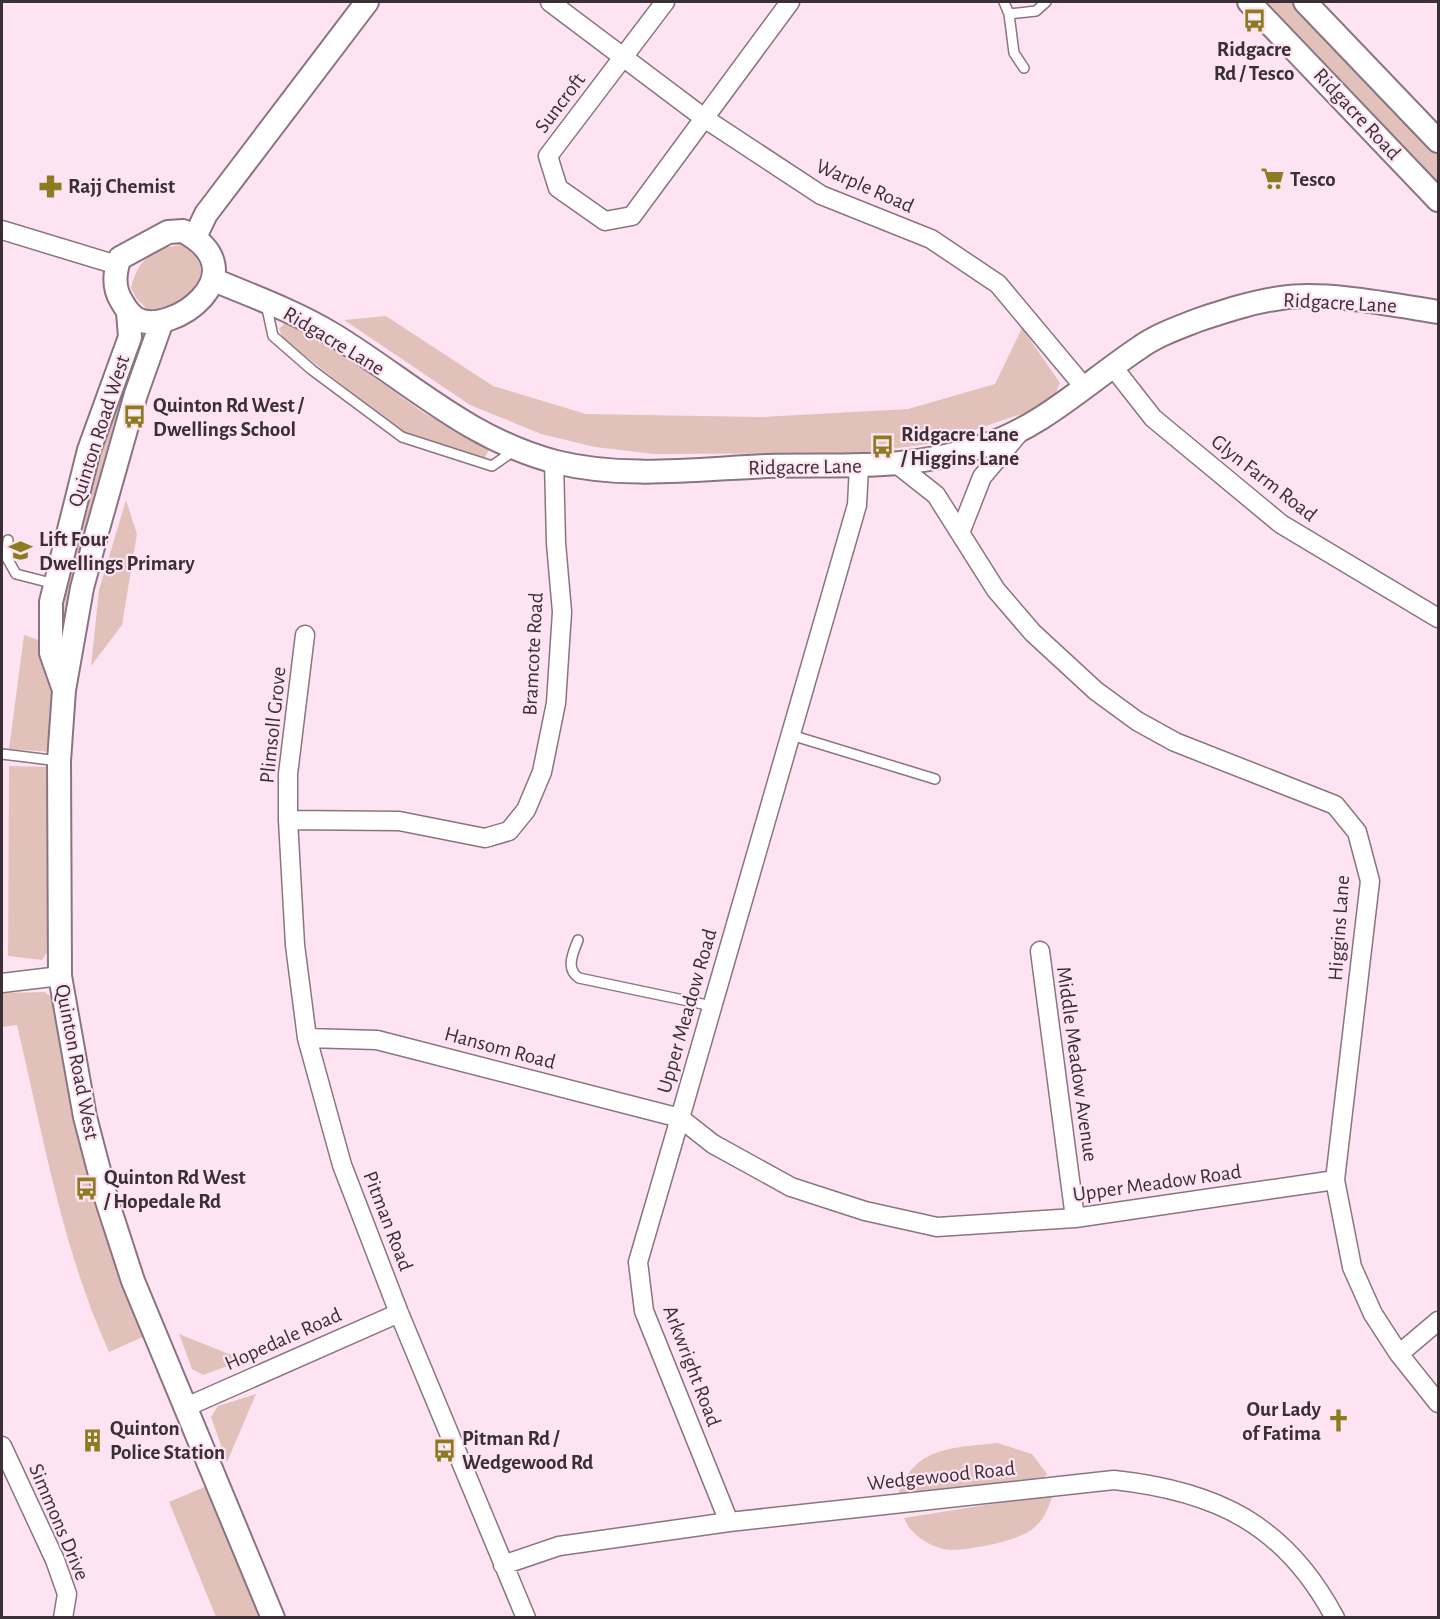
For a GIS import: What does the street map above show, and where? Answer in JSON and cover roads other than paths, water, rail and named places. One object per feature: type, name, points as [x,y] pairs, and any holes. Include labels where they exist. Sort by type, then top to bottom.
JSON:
[{"type":"street","points":[[195,237],[206,214],[367,2]]},
{"type":"street","name":"Warple Road","points":[[550,2],[704,118],[821,195],[931,239],[998,284],[1085,388]]},
{"type":"street","points":[[622,57],[665,2]]},
{"type":"street","points":[[704,118],[790,2]]},
{"type":"street","name":"Ridgacre Road","points":[[1249,2],[1438,201]]},
{"type":"street","name":"Ridgacre Road","points":[[1305,2],[1438,141]]},
{"type":"street","name":"Suncroft","points":[[622,57],[548,156],[558,188],[605,221],[632,216],[704,118]]},
{"type":"street","points":[[2,230],[117,265]]},
{"type":"street","points":[[183,231],[195,237],[212,256],[214,280],[209,290],[192,307],[162,321],[144,322],[128,312],[118,296],[115,280],[117,265],[120,258],[128,251],[168,232],[183,231]]},
{"type":"street","name":"Ridgacre Lane","points":[[214,280],[294,312],[337,337],[451,417],[517,449],[582,467],[675,471],[770,466],[898,465],[984,446],[1023,429],[1085,388],[1141,346],[1171,330],[1234,308],[1284,297],[1348,299],[1438,312]]},
{"type":"street","name":"Quinton Road West","points":[[64,690],[51,652],[51,602],[89,450],[130,336],[128,312]]},
{"type":"street","name":"Quinton Road West","points":[[162,321],[136,394],[82,588],[64,690],[59,761],[60,976],[85,1117],[106,1201],[133,1281],[273,1617]]},
{"type":"street","name":"Glyn Farm Road","points":[[1113,367],[1153,418],[1281,524],[1438,618]]},
{"type":"street","points":[[960,533],[982,477],[1023,429]]},
{"type":"street","name":"Bramcote Road","points":[[288,820],[399,821],[485,838],[509,831],[526,810],[542,772],[556,703],[562,612],[556,543],[554,461]]},
{"type":"street","name":"Higgins Lane","points":[[898,465],[936,495],[996,590],[1033,633],[1096,691],[1137,721],[1175,742],[1335,805],[1357,832],[1370,880],[1335,1180],[1352,1267],[1373,1314],[1398,1354],[1438,1403]]},
{"type":"street","name":"Upper Meadow Road","points":[[859,467],[857,505],[680,1118],[713,1144],[791,1187],[865,1211],[937,1227],[1075,1218],[1335,1180]]},
{"type":"street","name":"Plimsoll Grove","points":[[288,820],[288,774],[305,635]]},
{"type":"street","name":"Pitman Road","points":[[288,820],[295,945],[307,1038],[342,1165],[399,1313],[526,1617]]},
{"type":"street","name":"Middle Meadow Avenue","points":[[1040,951],[1075,1218]]},
{"type":"street","points":[[2,983],[60,976]]},
{"type":"street","name":"Hansom Road","points":[[307,1038],[377,1040],[680,1118]]},
{"type":"street","name":"Arkwright Road","points":[[680,1118],[638,1262],[644,1311],[729,1522]]},
{"type":"street","name":"Hopedale Road","points":[[186,1407],[399,1313]]},
{"type":"street","points":[[1398,1354],[1438,1321]]},
{"type":"street","name":"Simmons Drive","points":[[2,1446],[55,1560],[67,1594],[63,1617]]},
{"type":"street","name":"Wedgewood Road","points":[[503,1564],[559,1546],[729,1522],[1114,1480],[1159,1485],[1197,1495],[1252,1522],[1286,1548],[1320,1590],[1335,1617]]},
{"type":"lane","points":[[1004,2],[1009,14],[1014,53],[1024,68]]},
{"type":"lane","points":[[1009,14],[1036,11],[1046,2]]},
{"type":"lane","points":[[265,301],[273,336],[312,370],[402,437],[492,466],[517,449]]},
{"type":"lane","points":[[8,540],[8,558],[16,574],[56,584]]},
{"type":"lane","points":[[791,735],[935,778]]},
{"type":"lane","points":[[2,754],[59,761]]},
{"type":"lane","points":[[578,940],[571,959],[571,967],[574,975],[579,978],[712,1006]]},
{"type":"place","name":"Ridgacre Rd / Tesco","points":[[1254,21]]},
{"type":"place","name":"Tesco","points":[[1272,179]]},
{"type":"place","name":"Rajj Chemist","points":[[50,186]]},
{"type":"place","name":"Quinton Rd West / Dwellings School","points":[[135,417]]},
{"type":"place","name":"Ridgacre Lane / Higgins Lane","points":[[883,446]]},
{"type":"place","name":"Lift Four Dwellings Primary","points":[[21,551]]},
{"type":"place","name":"Quinton Rd West / Hopedale Rd","points":[[86,1189]]},
{"type":"place","name":"Our Lady of Fatima","points":[[1339,1421]]},
{"type":"place","name":"Quinton Police Station","points":[[92,1440]]},
{"type":"place","name":"Pitman Rd / Wedgewood Rd","points":[[444,1450]]}]
